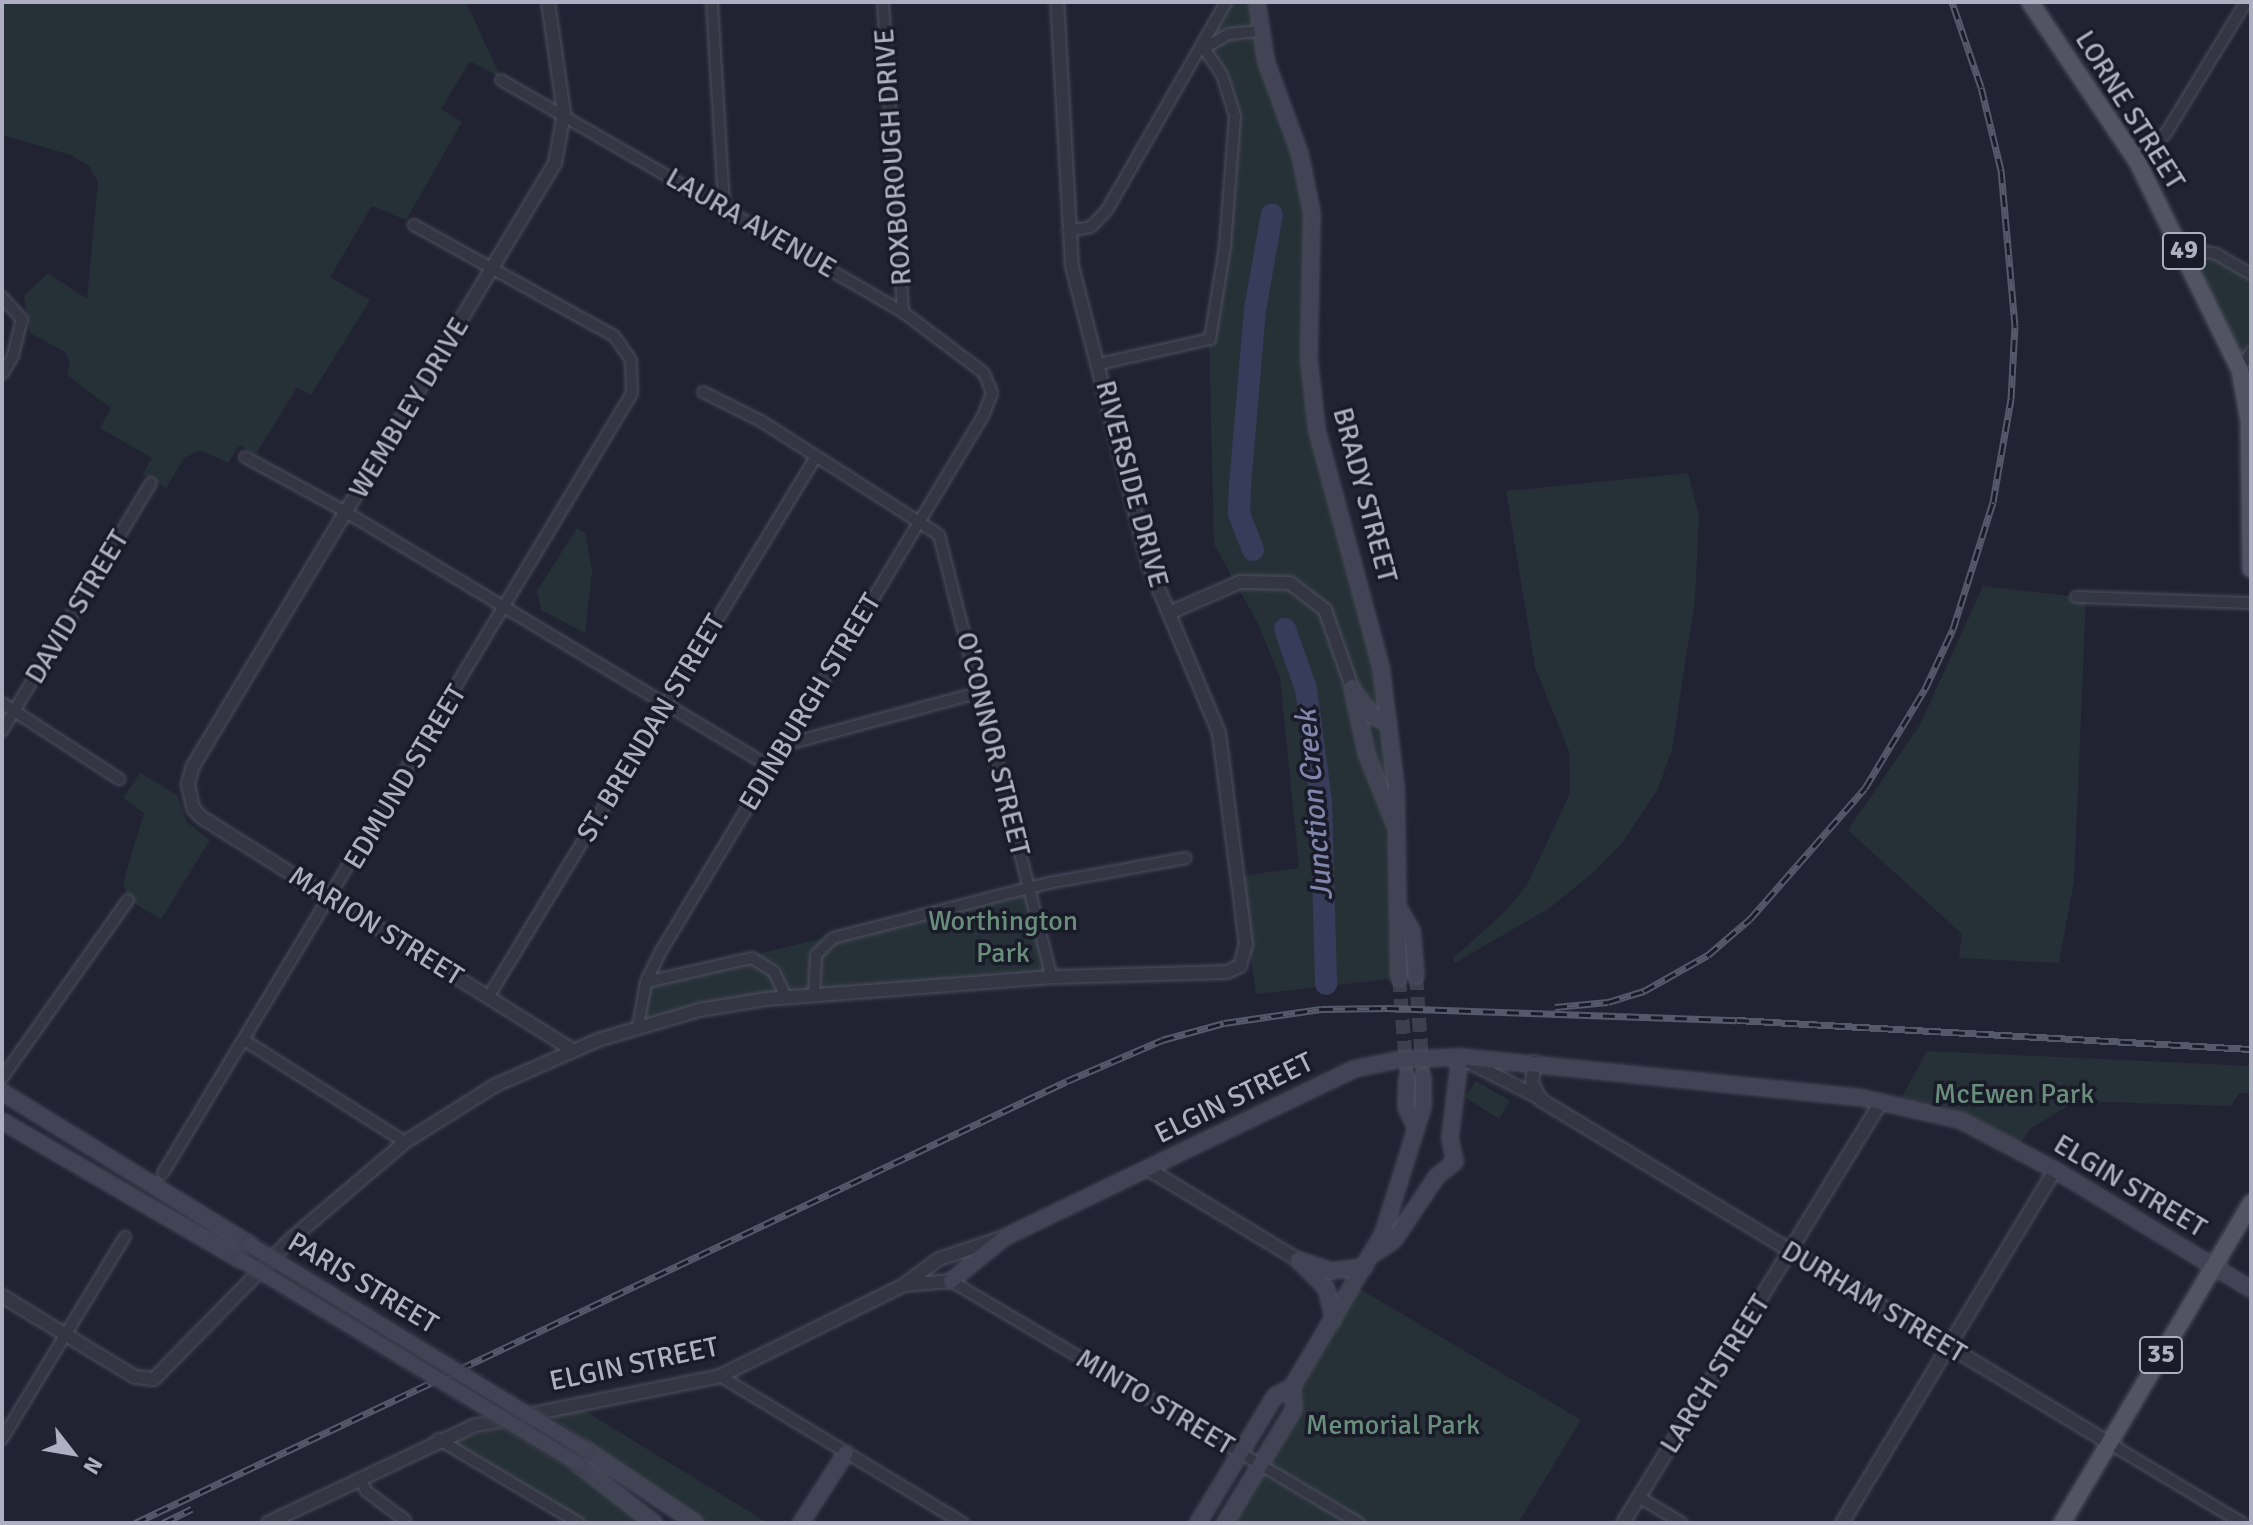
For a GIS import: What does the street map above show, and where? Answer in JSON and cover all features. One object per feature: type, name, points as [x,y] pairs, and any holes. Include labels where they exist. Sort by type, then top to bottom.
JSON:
[{"type":"main road","name":"BRADY STREET","points":[[1257,2],[1259,31],[1306,178],[1313,237],[1310,385],[1322,457],[1374,632],[1389,723],[1398,831],[1401,912],[1396,933],[1399,978]]},
{"type":"main road","name":"LORNE STREET","points":[[2031,2],[2137,161],[2183,248],[2240,370],[2249,421],[2251,569]]},
{"type":"main road","points":[[1352,687],[1373,716],[1389,723]]},
{"type":"main road","points":[[1352,687],[1367,755],[1398,831]]},
{"type":"main road","name":"BRADY STREET","points":[[1401,912],[1412,931],[1416,976]]},
{"type":"main road","points":[[1298,1260],[1331,1271],[1368,1261],[1394,1240],[1437,1176],[1455,1162],[1450,1138],[1460,1057]]},
{"type":"main road","name":"ELGIN STREET","points":[[951,1281],[1005,1237],[1364,1065],[1460,1057],[1534,1062],[1882,1101],[1960,1120],[2055,1170],[2251,1289]]},
{"type":"main road","points":[[1198,1523],[1275,1396],[1292,1387],[1368,1261],[1401,1188],[1414,1124],[1423,1106],[1423,1077]]},
{"type":"main road","points":[[1407,1078],[1406,1107],[1414,1124]]},
{"type":"main road","name":"PARIS STREET","points":[[2,1092],[585,1449],[695,1523]]},
{"type":"main road","name":"PARIS STREET","points":[[2,1121],[241,1260],[579,1465],[654,1523]]},
{"type":"main road","name":"35","points":[[2062,1523],[2251,1203]]},
{"type":"main road","points":[[1298,1260],[1326,1288],[1334,1319]]},
{"type":"main road","points":[[1225,1523],[1294,1409],[1292,1387]]},
{"type":"main road","points":[[801,1523],[846,1453]]},
{"type":"street","name":"WEMBLEY DRIVE","points":[[188,795],[193,766],[555,163],[564,113],[548,2]]},
{"type":"street","points":[[712,2],[724,207]]},
{"type":"street","name":"ROXBOROUGH DRIVE","points":[[883,2],[903,312]]},
{"type":"street","name":"RIVERSIDE DRIVE","points":[[1052,977],[1227,972],[1245,957],[1219,733],[1149,566],[1072,267],[1057,2]]},
{"type":"street","points":[[1068,231],[1099,221],[1204,48],[1226,2]]},
{"type":"street","points":[[2137,161],[2166,133],[2246,2]]},
{"type":"street","points":[[1204,48],[1229,34],[1259,31]]},
{"type":"street","points":[[1099,364],[1210,339],[1225,246],[1235,116],[1222,75],[1204,48]]},
{"type":"street","name":"LAURA AVENUE","points":[[501,80],[564,113],[903,312],[989,382]]},
{"type":"street","points":[[414,225],[493,269]]},
{"type":"street","points":[[2183,248],[2216,254],[2251,274]]},
{"type":"street","name":"EDMUND STREET","points":[[163,1173],[629,403],[635,376],[626,349],[614,336],[493,269]]},
{"type":"street","points":[[2,297],[16,308],[21,332],[2,374]]},
{"type":"street","points":[[2240,370],[2251,352]]},
{"type":"street","name":"EDINBURGH STREET","points":[[638,1027],[646,982],[784,745],[983,416],[992,393],[989,382]]},
{"type":"street","name":"O'CONNOR STREET","points":[[703,392],[761,421],[814,460],[918,523],[942,542],[1052,977]]},
{"type":"street","points":[[245,457],[346,512],[771,767]]},
{"type":"street","name":"ST. BRENDAN STREET","points":[[489,996],[814,460]]},
{"type":"street","name":"DAVID STREET","points":[[2,731],[151,483]]},
{"type":"street","points":[[1169,613],[1240,582],[1290,583],[1325,610],[1352,687]]},
{"type":"street","points":[[2076,597],[2251,603]]},
{"type":"street","points":[[784,745],[980,692]]},
{"type":"street","points":[[2,703],[119,779]]},
{"type":"street","name":"MARION STREET","points":[[188,795],[201,817],[573,1050]]},
{"type":"street","points":[[814,994],[816,955],[824,942],[1029,888],[1186,858]]},
{"type":"street","points":[[2,1078],[128,900]]},
{"type":"street","points":[[646,982],[752,958],[774,972],[786,997]]},
{"type":"street","points":[[2,1296],[135,1377],[154,1379],[290,1240],[405,1142],[471,1099],[573,1050],[699,1010],[814,994],[1052,977]]},
{"type":"street","points":[[244,1040],[405,1142]]},
{"type":"street","name":"DURHAM STREET","points":[[1460,1057],[1538,1097],[2242,1523]]},
{"type":"street","points":[[1534,1062],[1532,1083],[1538,1097]]},
{"type":"street","name":"LARCH STREET","points":[[1623,1523],[1882,1101]]},
{"type":"street","points":[[1148,1169],[1298,1260]]},
{"type":"street","points":[[1842,1523],[2055,1170]]},
{"type":"street","points":[[2,1439],[125,1237]]},
{"type":"street","points":[[904,1285],[939,1259],[1005,1237]]},
{"type":"street","name":"ELGIN STREET","points":[[268,1523],[438,1439],[473,1426],[720,1376],[904,1285],[951,1281]]},
{"type":"street","name":"MINTO STREET","points":[[951,1281],[1358,1523]]},
{"type":"street","points":[[720,1376],[963,1523]]},
{"type":"street","points":[[438,1439],[579,1523]]},
{"type":"street","points":[[360,1479],[366,1491],[405,1520]]},
{"type":"street","points":[[1639,1497],[1682,1523]]},
{"type":"green space","points":[[2,2],[466,2],[501,78],[470,61],[441,109],[462,122],[406,220],[372,206],[330,277],[370,300],[311,395],[297,387],[256,454],[240,445],[228,463],[200,450],[184,458],[166,488],[143,474],[152,458],[100,428],[111,408],[67,375],[70,361],[65,352],[30,333],[24,296],[48,273],[87,299],[98,182],[89,166],[71,155],[2,135]]},
{"type":"green space","points":[[1225,2],[1258,2],[1307,175],[1312,385],[1391,728],[1398,978],[1256,994],[1239,876],[1299,868],[1280,677],[1257,622],[1214,544],[1209,340],[1225,245],[1234,116],[1210,57],[1208,31]]},
{"type":"green space","points":[[2182,249],[2208,252],[2251,275],[2251,353],[2241,369]]},
{"type":"green space","points":[[1688,473],[1699,516],[1695,599],[1672,749],[1658,789],[1622,843],[1595,871],[1551,907],[1455,963],[1453,958],[1507,910],[1528,883],[1570,793],[1569,751],[1535,667],[1506,491]]},
{"type":"green space","points":[[577,528],[585,533],[592,571],[585,633],[541,610],[537,591]]},
{"type":"green space","points":[[1983,586],[2086,598],[2074,880],[2059,963],[1959,958],[1962,934],[1848,830],[1920,725]]},
{"type":"green space","points":[[140,773],[177,795],[187,822],[210,840],[161,919],[129,900],[123,883],[144,813],[123,798]]},
{"type":"green space","name":"Worthington Park","points":[[1030,888],[1053,978],[765,1000],[639,1028],[647,981]]},
{"type":"green space","name":"McEwen Park","points":[[1927,1051],[2251,1066],[2251,1093],[2239,1093],[2231,1106],[2076,1101],[2031,1128],[2021,1143],[1959,1110],[1902,1097]]},
{"type":"green space","points":[[1476,1081],[1510,1101],[1499,1119],[1465,1097]]},
{"type":"green space","name":"Memorial Park","points":[[1355,1286],[1581,1420],[1518,1523],[1227,1523],[1295,1410],[1293,1388]]},
{"type":"green space","points":[[575,1405],[767,1523],[702,1523],[544,1412]]},
{"type":"green space","points":[[501,1427],[583,1476],[643,1523],[581,1523],[437,1446]]},
{"type":"waterway","name":"Junction Creek","points":[[1253,550],[1239,514],[1240,485],[1255,310],[1272,214]]},
{"type":"waterway","name":"Junction Creek","points":[[1285,629],[1306,689],[1321,802],[1326,984]]},
{"type":"tunnel","points":[[1416,976],[1423,1077]]},
{"type":"tunnel","points":[[1399,978],[1407,1078]]},
{"type":"railway","points":[[1555,1007],[1608,1002],[1644,991],[1708,955],[1750,919],[1865,788],[1925,689],[1953,629],[1993,502],[2011,399],[2015,326],[2001,170],[1981,87],[1952,2]]},
{"type":"railway","points":[[135,1523],[1067,1081],[1162,1040],[1224,1023],[1321,1009],[1387,1008],[1737,1020],[2251,1049]]},
{"type":"railway","points":[[163,1523],[192,1509]]}]
